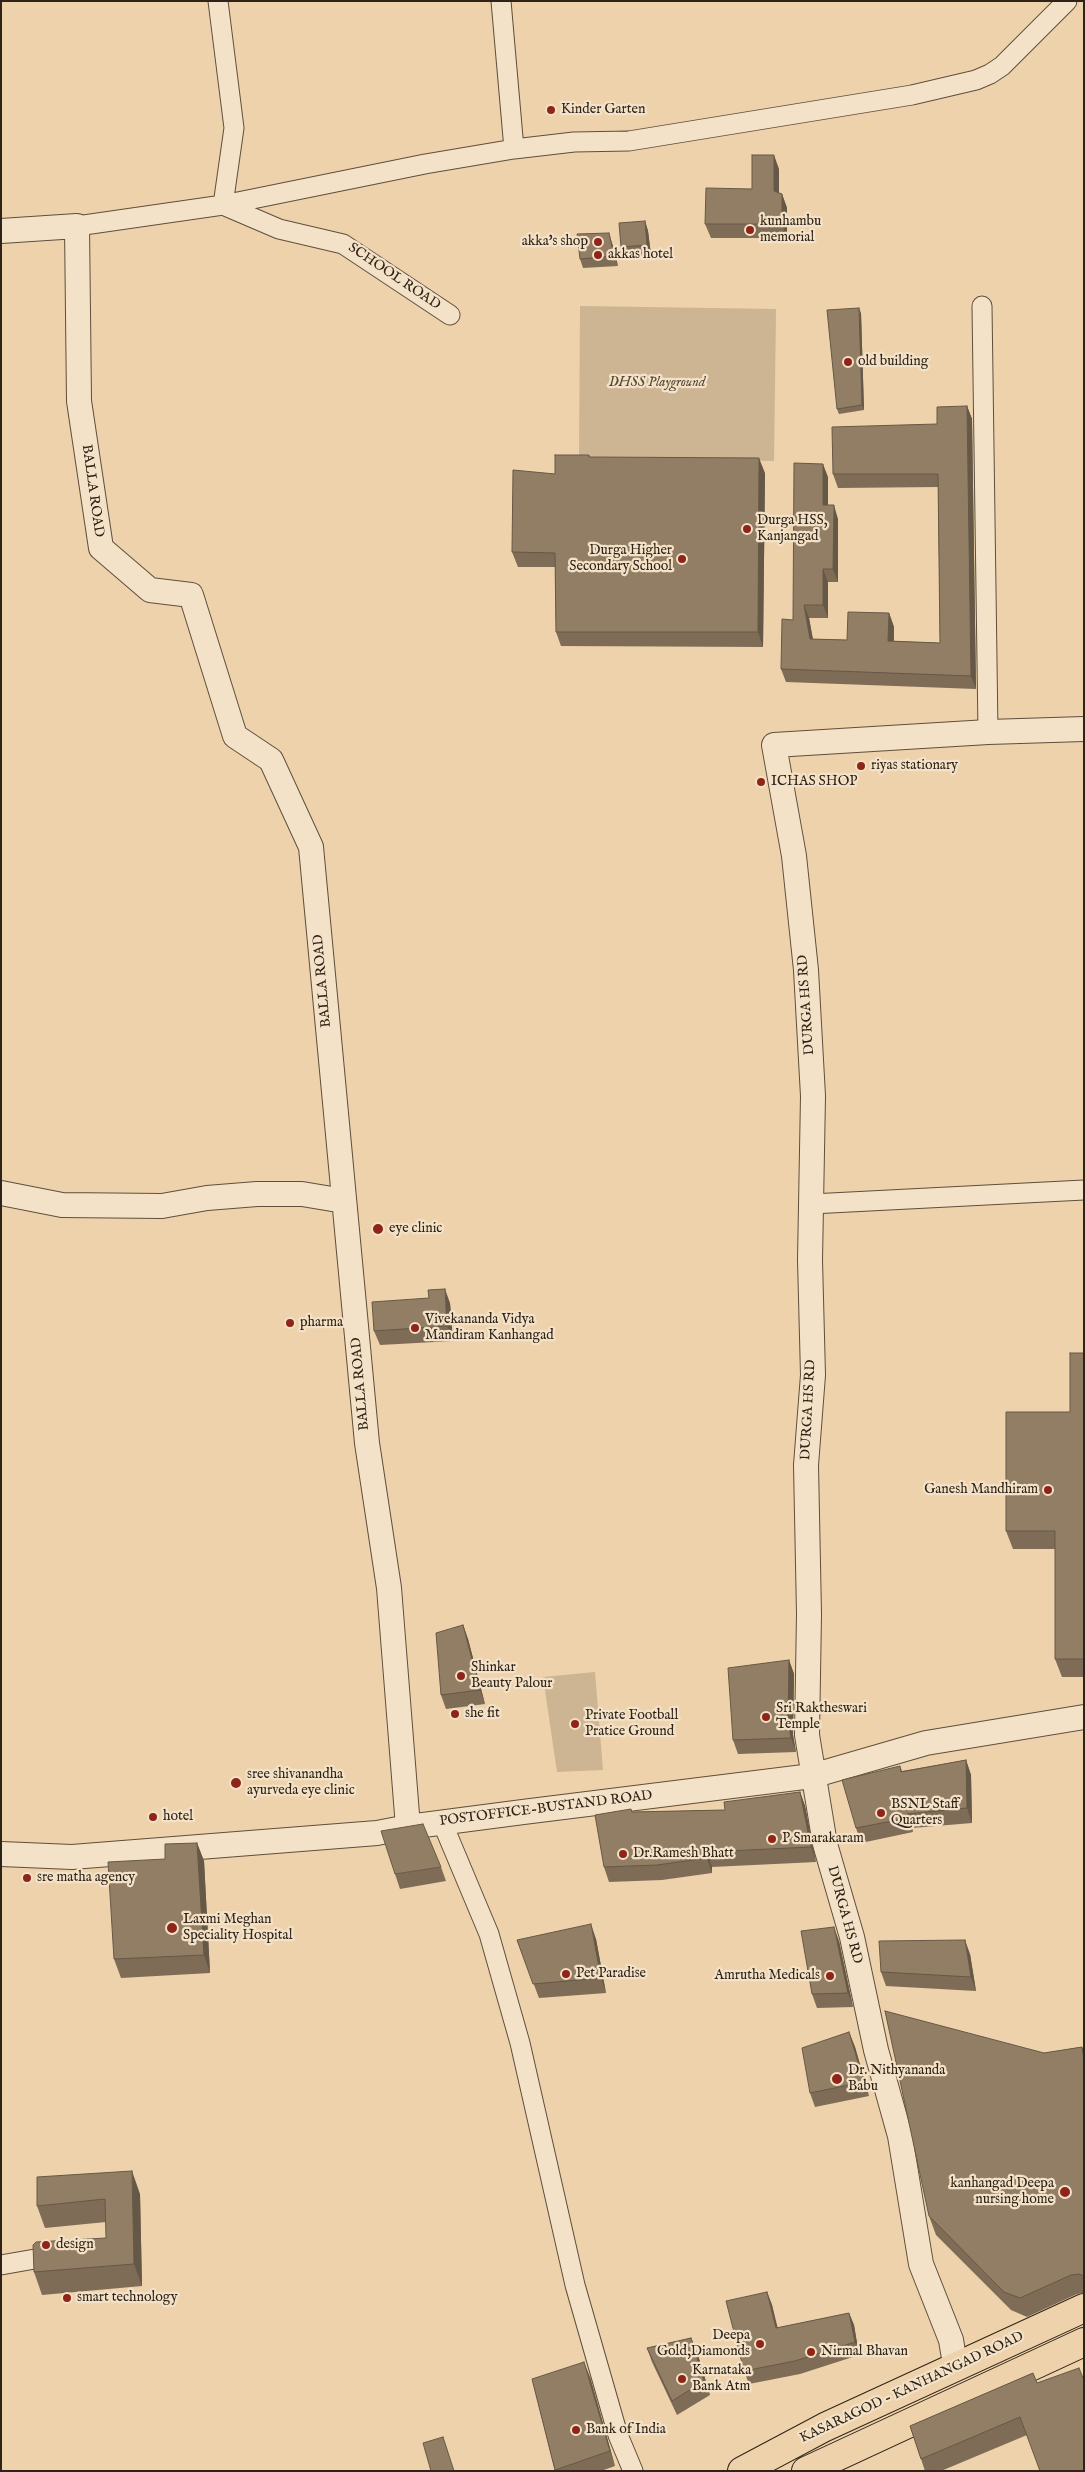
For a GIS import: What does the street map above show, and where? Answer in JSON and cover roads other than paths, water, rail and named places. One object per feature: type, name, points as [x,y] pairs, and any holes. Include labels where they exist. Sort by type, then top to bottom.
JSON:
[{"type":"main road","name":"KASARAGOD - KANHANGAD ROAD","points":[[742,2471],[825,2427],[1084,2308]]},
{"type":"main road","points":[[806,2471],[840,2463],[1084,2342]]},
{"type":"street","points":[[218,1],[234,128],[223,205]]},
{"type":"street","points":[[501,1],[514,149]]},
{"type":"street","points":[[1,232],[77,226],[223,205],[425,164],[514,149],[574,142],[628,141],[912,95],[976,80],[1002,66],[1067,1]]},
{"type":"street","name":"SCHOOL ROAD","points":[[223,205],[279,229],[343,244],[450,315]]},
{"type":"street","name":"BALLA ROAD","points":[[77,226],[79,401],[101,548],[150,590],[191,595],[235,736],[271,760],[311,847],[367,1443],[389,1588],[408,1827]]},
{"type":"street","points":[[982,306],[988,732]]},
{"type":"street","name":"DURGA HS RD","points":[[952,2368],[954,2358],[951,2340],[921,2264],[900,2136],[876,2050],[852,1937],[825,1844],[812,1776],[807,1735],[809,1614],[806,1465],[813,1375],[810,1260],[813,1096],[806,970],[794,856],[774,745],[988,732],[1084,730]]},
{"type":"street","points":[[811,1204],[1084,1190]]},
{"type":"street","points":[[1,1193],[62,1205],[162,1206],[207,1198],[257,1194],[302,1194],[344,1201]]},
{"type":"street","name":"POSTOFFICE-BUSTAND ROAD","points":[[1,1854],[72,1857],[377,1833],[442,1822],[812,1776],[926,1743],[1084,1717]]},
{"type":"street","points":[[442,1822],[489,1934],[520,2043],[575,2285],[618,2435],[633,2471]]},
{"type":"street","points":[[1,2265],[35,2259]]},
{"type":"place","name":"Kinder Garten","points":[[551,110]]},
{"type":"place","name":"kunhambu memorial","points":[[750,230]]},
{"type":"place","name":"akka's shop","points":[[598,242]]},
{"type":"place","name":"akkas hotel","points":[[598,255]]},
{"type":"place","name":"old building","points":[[848,362]]},
{"type":"place","name":"Durga HSS, Kanjangad","points":[[747,529]]},
{"type":"place","name":"Durga Higher Secondary School","points":[[682,559]]},
{"type":"place","name":"riyas stationary","points":[[861,766]]},
{"type":"place","name":"ICHAS SHOP","points":[[761,782]]},
{"type":"place","name":"eye clinic","points":[[378,1229]]},
{"type":"place","name":"pharma","points":[[290,1323]]},
{"type":"place","name":"Vivekananda Vidya Mandiram Kanhangad","points":[[415,1328]]},
{"type":"place","name":"Ganesh Mandhiram","points":[[1048,1490]]},
{"type":"place","name":"Shinkar Beauty Palour","points":[[461,1676]]},
{"type":"place","name":"she fit","points":[[455,1714]]},
{"type":"place","name":"Sri Raktheswari Temple","points":[[766,1717]]},
{"type":"place","name":"Private Football Pratice Ground","points":[[575,1724]]},
{"type":"place","name":"sree shivanandha ayurveda eye clinic","points":[[236,1783]]},
{"type":"place","name":"BSNL Staff Quarters","points":[[881,1813]]},
{"type":"place","name":"hotel","points":[[153,1817]]},
{"type":"place","name":"P Smarakaram","points":[[772,1839]]},
{"type":"place","name":"Dr.Ramesh Bhatt","points":[[623,1854]]},
{"type":"place","name":"sre matha agency","points":[[27,1878]]},
{"type":"place","name":"Laxmi Meghan Speciality Hospital","points":[[172,1928]]},
{"type":"place","name":"Pet Paradise","points":[[566,1974]]},
{"type":"place","name":"Amrutha Medicals","points":[[830,1976]]},
{"type":"place","name":"Dr. Nithyananda Babu","points":[[837,2079]]},
{"type":"place","name":"kanhangad Deepa nursing home","points":[[1065,2192]]},
{"type":"place","name":"design","points":[[46,2245]]},
{"type":"place","name":"smart technology","points":[[67,2298]]},
{"type":"place","name":"Deepa Gold,Diamonds","points":[[760,2344]]},
{"type":"place","name":"Nirmal Bhavan","points":[[811,2352]]},
{"type":"place","name":"Karnataka Bank Atm","points":[[682,2379]]},
{"type":"place","name":"Bank of India","points":[[576,2430]]},
{"type":"park label","name":"DHSS Playground","points":[[657,383]]}]
